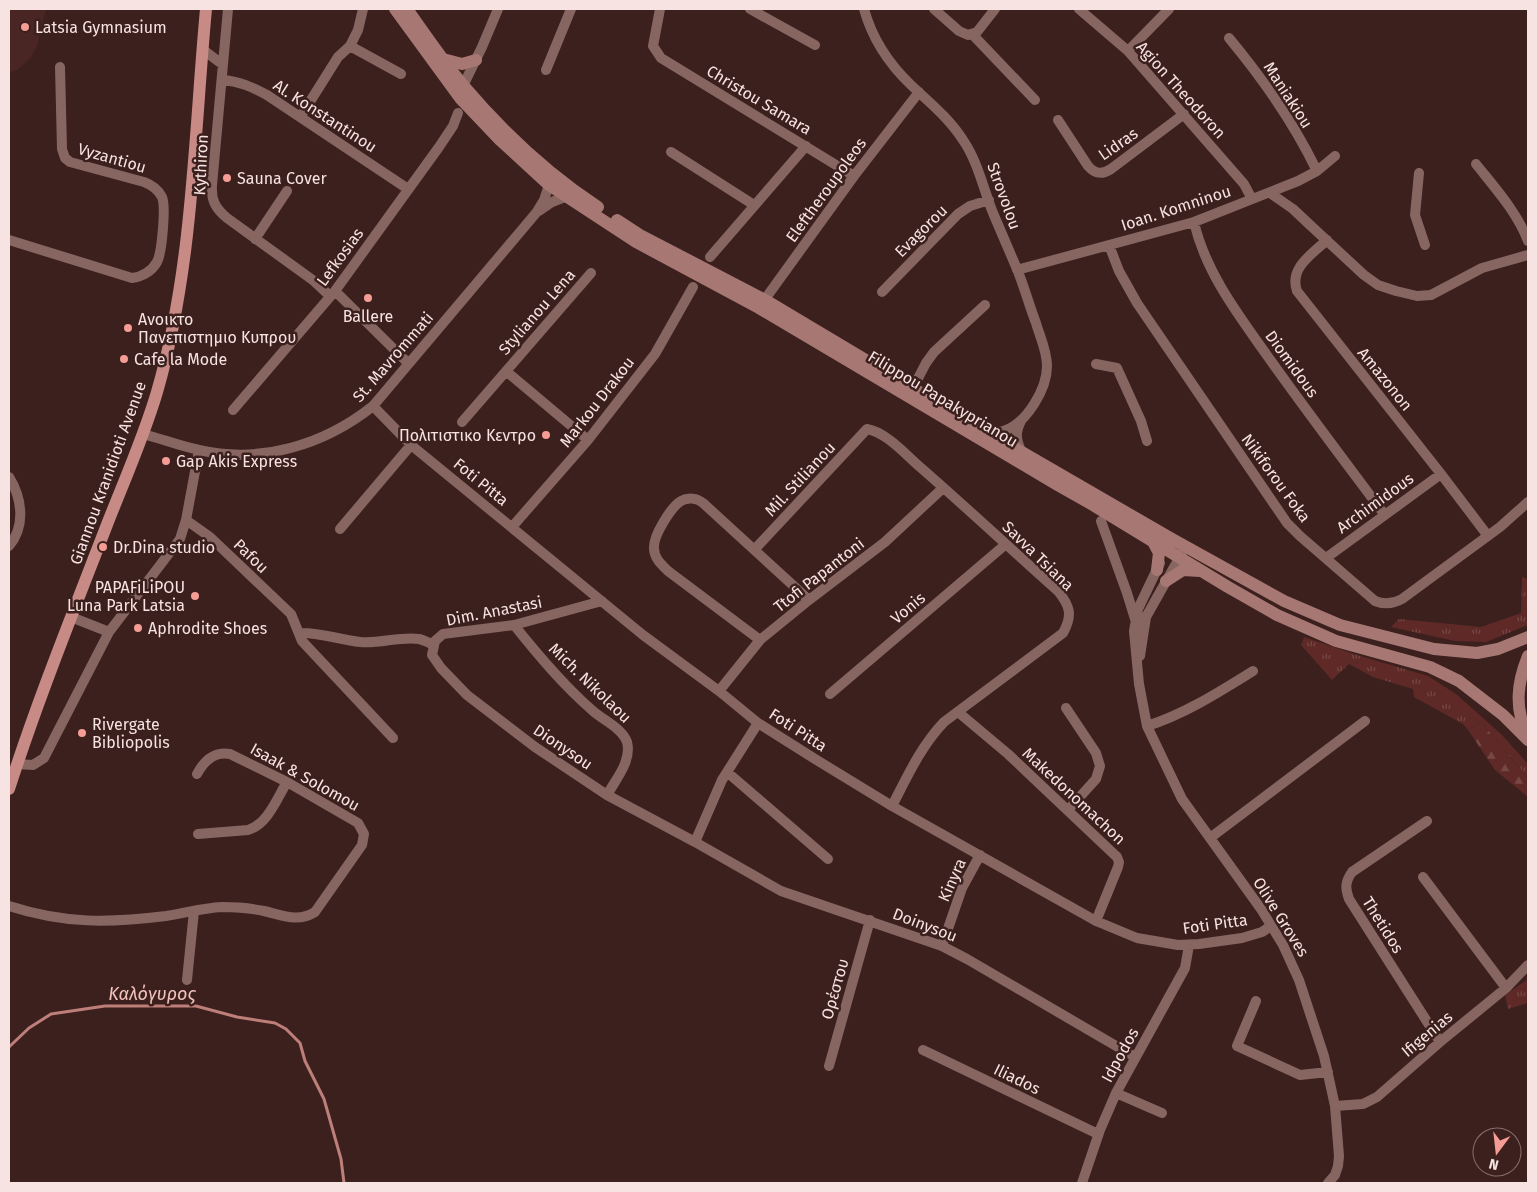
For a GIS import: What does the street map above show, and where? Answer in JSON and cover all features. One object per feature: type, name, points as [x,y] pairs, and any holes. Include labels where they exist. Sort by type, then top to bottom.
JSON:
[{"type":"main road","name":"Filippou Papakyprianou","points":[[395,9],[463,98],[500,140],[549,185],[636,242],[762,304],[1152,540],[1169,544]]},
{"type":"main road","name":"Filippou Papakyprianou","points":[[407,9],[444,59],[463,98],[584,198],[640,235],[914,388],[1021,451],[1183,552],[1340,626],[1385,638],[1434,649],[1477,653],[1498,649],[1528,638]]},
{"type":"main road","name":"Giannou Kranidioti Avenue","points":[[9,789],[71,617],[143,434],[157,391],[180,292],[190,203],[206,10]]},
{"type":"main road","points":[[444,59],[462,64],[476,60]]},
{"type":"main road","points":[[1152,540],[1159,554],[1157,570]]},
{"type":"main road","name":"Filippou Papakyprianou","points":[[1183,552],[1205,573],[1277,615],[1336,641],[1430,667],[1459,681],[1503,715],[1528,740]]},
{"type":"main road","points":[[1166,581],[1183,570],[1205,573]]},
{"type":"main road","points":[[1528,656],[1520,682],[1518,699],[1519,715],[1528,736]]},
{"type":"street","name":"Kythiron","points":[[228,9],[212,196],[218,211],[332,293],[408,363]]},
{"type":"street","points":[[301,116],[338,58],[350,46],[358,30],[363,9]]},
{"type":"street","name":"Lefkosias","points":[[233,410],[332,293],[453,126],[476,60],[498,9]]},
{"type":"street","points":[[546,70],[571,9]]},
{"type":"street","name":"Christou Samara","points":[[660,9],[653,46],[657,54],[667,62],[854,176]]},
{"type":"street","points":[[750,9],[815,45]]},
{"type":"street","name":"Strovolou","points":[[864,9],[872,31],[899,73],[951,122],[975,160],[988,200],[1017,270],[1045,348],[1048,367],[1042,391],[1023,418],[1016,434],[1021,451]]},
{"type":"street","points":[[934,9],[959,31],[968,35],[980,28],[995,9]]},
{"type":"street","name":"Agion Theodoron","points":[[1079,9],[1128,51],[1244,184],[1252,199]]},
{"type":"street","points":[[1128,51],[1169,9]]},
{"type":"street","points":[[972,34],[1035,100]]},
{"type":"street","name":"Maniakiou","points":[[1229,38],[1265,83],[1317,171]]},
{"type":"street","points":[[350,46],[401,74]]},
{"type":"street","name":"Lefkosias","points":[[463,98],[482,47]]},
{"type":"street","points":[[202,49],[222,64]]},
{"type":"street","name":"Vyzantiou","points":[[9,240],[132,278],[140,277],[148,272],[159,258],[164,205],[162,198],[155,188],[144,182],[70,162],[63,155],[60,67]]},
{"type":"street","name":"Al. Konstantinou","points":[[222,80],[234,80],[249,86],[301,116],[408,189]]},
{"type":"street","name":"Eleftheroupoleos","points":[[762,304],[854,176],[919,92]]},
{"type":"street","name":"Lidras","points":[[1058,120],[1088,166],[1094,172],[1102,173],[1111,169],[1184,114]]},
{"type":"street","points":[[710,257],[806,146]]},
{"type":"street","points":[[671,152],[754,205]]},
{"type":"street","name":"Ioan. Komninou","points":[[1017,270],[1194,222],[1298,181],[1317,171],[1336,156]]},
{"type":"street","points":[[1476,164],[1512,212],[1528,241]]},
{"type":"street","points":[[1419,173],[1415,215],[1425,245]]},
{"type":"street","name":"St. Mavrommati","points":[[143,434],[199,450],[230,454],[254,454],[286,450],[334,432],[373,406],[536,213],[544,200],[549,185]]},
{"type":"street","points":[[255,239],[287,191]]},
{"type":"street","points":[[1270,192],[1294,209],[1364,275],[1378,285],[1396,291],[1423,297],[1432,295],[1482,268],[1528,254]]},
{"type":"street","name":"St. Mavrommati","points":[[536,213],[565,196]]},
{"type":"street","name":"Evagorou","points":[[882,292],[958,214],[970,206],[988,200]]},
{"type":"street","name":"Diomidous","points":[[1194,222],[1199,243],[1208,262],[1238,314],[1384,514]]},
{"type":"street","name":"Amazonon","points":[[1327,240],[1298,269],[1295,280],[1297,292],[1442,474],[1488,536]]},
{"type":"street","name":"Nikiforou Foka","points":[[1109,245],[1119,271],[1131,293],[1287,523],[1372,599],[1382,604],[1391,604],[1402,599],[1488,536],[1528,502]]},
{"type":"street","name":"Stylianou Lena","points":[[462,422],[590,273]]},
{"type":"street","name":"Markou Drakou","points":[[512,526],[588,440],[655,354],[693,287]]},
{"type":"street","points":[[914,388],[926,363],[939,347],[985,305]]},
{"type":"street","points":[[1096,364],[1117,368],[1141,421],[1147,441]]},
{"type":"street","name":"Stylianou Lena","points":[[506,372],[588,440]]},
{"type":"street","name":"Foti Pitta","points":[[373,406],[412,445],[643,635],[758,722],[892,806],[1118,932],[1167,944],[1189,945],[1242,938],[1262,932],[1271,926]]},
{"type":"street","name":"Strovolou","points":[[987,432],[1006,431],[1023,418]]},
{"type":"street","name":"Savva Tsiana","points":[[868,429],[884,437],[944,488],[1058,591],[1069,609],[1069,621],[1063,633],[944,722],[930,738],[892,806]]},
{"type":"street","name":"Mil. Stilianou","points":[[755,549],[868,429]]},
{"type":"street","points":[[340,529],[412,445]]},
{"type":"street","points":[[17,764],[33,765],[44,758],[109,632],[176,545],[184,531],[199,450]]},
{"type":"street","name":"Archimidous","points":[[1326,558],[1384,514],[1442,474]]},
{"type":"street","points":[[9,477],[17,495],[21,515],[18,532],[9,546]]},
{"type":"street","name":"Ttofi Papantoni","points":[[719,691],[760,640],[886,542],[944,488]]},
{"type":"street","points":[[760,640],[668,571],[656,556],[654,544],[659,528],[680,501],[690,498],[704,503],[809,600]]},
{"type":"street","name":"Pafou","points":[[186,520],[210,537],[290,614],[302,641],[312,654],[332,672],[393,738]]},
{"type":"street","points":[[1101,521],[1135,620]]},
{"type":"street","name":"Vonis","points":[[830,694],[1006,544]]},
{"type":"street","name":"Olive Groves","points":[[1169,544],[1143,597],[1135,620],[1134,642],[1139,684],[1148,726],[1182,799],[1283,944],[1300,980],[1322,1047],[1335,1106],[1339,1156],[1336,1175],[1328,1183]]},
{"type":"street","name":"Olive Groves","points":[[1139,684],[1141,641],[1146,617],[1183,552]]},
{"type":"street","name":"Dim. Anastasi","points":[[433,650],[439,637],[449,632],[514,625],[602,601]]},
{"type":"street","points":[[71,617],[109,632]]},
{"type":"street","name":"Mich. Nikolaou","points":[[514,625],[561,680],[593,711],[620,731],[626,740],[628,752],[625,764],[607,795]]},
{"type":"street","points":[[299,632],[360,642],[377,643],[411,639],[420,640],[433,650]]},
{"type":"street","name":"Dionysou","points":[[433,650],[441,668],[467,696],[535,747],[607,795],[695,842]]},
{"type":"street","points":[[1148,726],[1172,718],[1253,671]]},
{"type":"street","points":[[1066,708],[1096,753],[1100,766],[1096,779],[1068,810]]},
{"type":"street","name":"Makedonomachon","points":[[958,712],[1008,754],[1117,857],[1119,862],[1096,921]]},
{"type":"street","points":[[1210,838],[1365,721]]},
{"type":"street","points":[[695,842],[727,772],[758,722]]},
{"type":"street","name":"Isaak & Solomou","points":[[9,906],[44,916],[84,921],[128,920],[214,908],[256,910],[297,918],[306,917],[318,910],[360,850],[364,834],[354,819],[234,755],[226,753],[217,754],[209,758],[197,774]]},
{"type":"street","points":[[727,772],[828,859]]},
{"type":"street","points":[[198,834],[248,830],[256,827],[264,821],[287,782]]},
{"type":"street","name":"Thetidos","points":[[1426,821],[1352,872],[1348,878],[1346,888],[1349,899],[1440,1042]]},
{"type":"street","name":"Doinysou","points":[[695,842],[781,891],[942,946],[1134,1057]]},
{"type":"street","name":"Kinyra","points":[[942,946],[962,888],[980,855]]},
{"type":"street","points":[[1423,877],[1506,988]]},
{"type":"street","points":[[187,980],[194,911]]},
{"type":"street","name":"Ορέστου","points":[[829,1066],[870,920]]},
{"type":"street","name":"Idpodos","points":[[1082,1183],[1098,1134],[1116,1093],[1134,1057],[1164,1009],[1185,968],[1189,945]]},
{"type":"street","name":"Ifigenias","points":[[1335,1106],[1356,1105],[1370,1102],[1377,1097],[1506,988],[1528,965]]},
{"type":"street","points":[[1256,1000],[1237,1046],[1300,1075],[1328,1072]]},
{"type":"street","name":"Iliados","points":[[923,1050],[1098,1134]]},
{"type":"street","points":[[1116,1093],[1162,1113]]},
{"type":"shaded area","name":"Latsia Gymnasium","points":[[9,9],[46,9],[37,46],[30,59],[17,70],[9,72]]},
{"type":"green space","points":[[1522,577],[1528,579],[1528,625],[1486,642],[1455,641],[1391,627],[1399,619],[1481,627],[1521,613]]},
{"type":"green space","points":[[1304,637],[1428,676],[1456,694],[1502,735],[1528,764],[1528,778],[1481,722],[1468,730],[1463,724],[1414,697],[1413,689],[1373,677],[1349,664],[1332,680],[1301,645]]},
{"type":"green space","points":[[1481,722],[1528,778],[1528,797],[1495,770],[1468,730]]},
{"type":"green space","points":[[1528,979],[1528,1003],[1508,1009],[1505,995]]},
{"type":"waterway","name":"Καλόγυρος","points":[[9,1047],[29,1028],[51,1014],[105,1006],[196,1006],[237,1017],[275,1023],[286,1029],[300,1043],[305,1061],[324,1099],[341,1159],[344,1183]]},
{"type":"place","name":"Latsia Gymnasium","points":[[25,27]]},
{"type":"place","name":"Sauna Cover","points":[[227,178]]},
{"type":"place","name":"Ballere","points":[[368,298]]},
{"type":"place","name":"Ανοικτο Πανεπιστημιο Κυπρου","points":[[128,328]]},
{"type":"place","name":"Cafe la Mode","points":[[124,359]]},
{"type":"place","name":"Πολιτιστικο Κεντρο","points":[[546,435]]},
{"type":"place","name":"Gap Akis Express","points":[[166,461]]},
{"type":"place","name":"Dr.Dina studio","points":[[103,547]]},
{"type":"place","name":"PAPAFiLiPOU Luna Park Latsia","points":[[195,596]]},
{"type":"place","name":"Aphrodite Shoes","points":[[138,628]]},
{"type":"place","name":"Rivergate Bibliopolis","points":[[82,733]]}]
